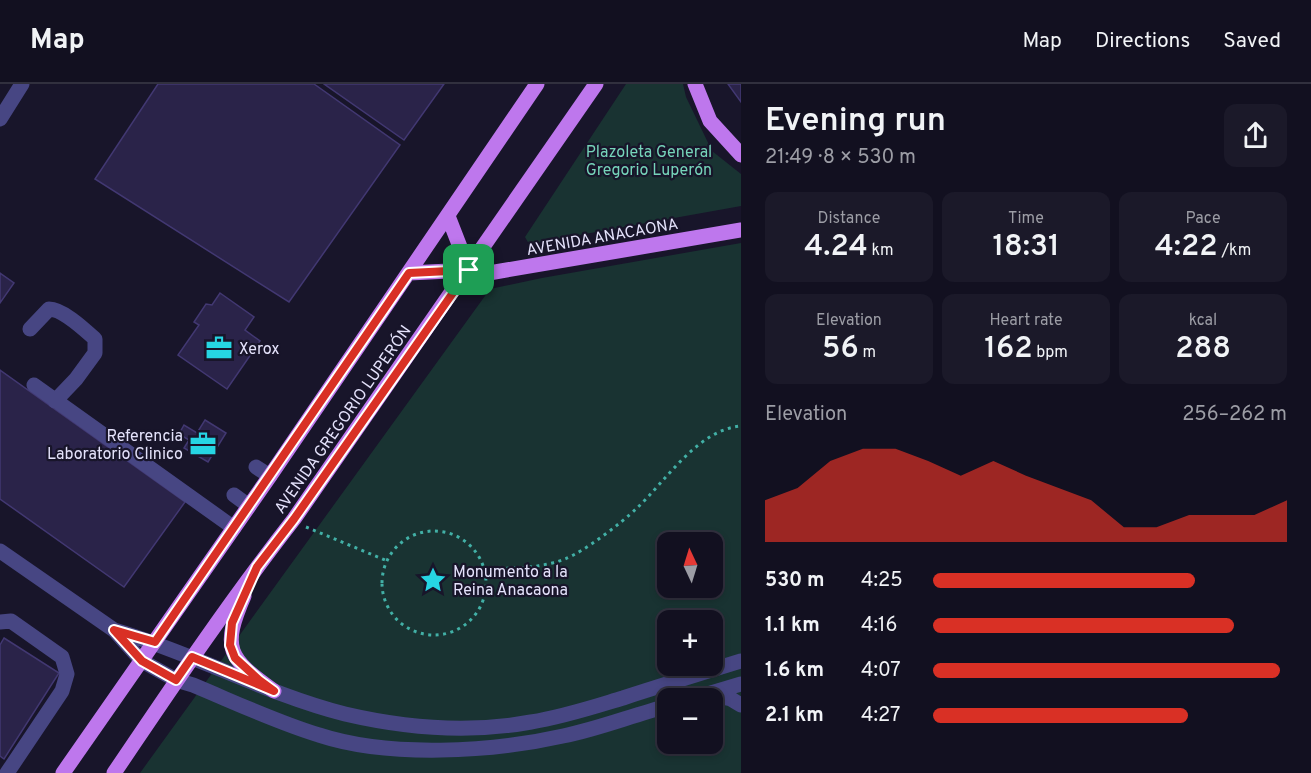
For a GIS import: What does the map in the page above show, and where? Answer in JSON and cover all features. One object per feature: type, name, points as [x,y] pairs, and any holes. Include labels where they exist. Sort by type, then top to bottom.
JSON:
[{"type":"main road","name":"AVENIDA GREGORIO LUPERÓN","points":[[63,773],[270,476],[537,84]]},
{"type":"main road","name":"AVENIDA GREGORIO LUPERÓN","points":[[114,773],[192,657],[294,519],[596,84]]},
{"type":"main road","points":[[695,84],[710,121],[741,155]]},
{"type":"main road","points":[[448,216],[469,270]]},
{"type":"main road","name":"AVENIDA ANACAONA","points":[[409,273],[469,270],[489,273],[741,230]]},
{"type":"main road","points":[[257,567],[232,623],[230,645],[235,658],[274,691]]},
{"type":"street","points":[[0,119],[22,84]]},
{"type":"street","points":[[30,329],[49,309],[55,309],[95,339],[95,353],[76,379],[56,400]]},
{"type":"street","points":[[34,385],[234,528]]},
{"type":"street","points":[[256,467],[270,476]]},
{"type":"street","points":[[234,495],[249,506]]},
{"type":"street","points":[[0,551],[114,630],[142,661],[176,680],[320,736],[419,751],[478,747],[563,736],[657,709]]},
{"type":"street","points":[[0,622],[11,621],[62,657],[67,674],[62,691],[7,773]]},
{"type":"street","points":[[114,630],[155,642],[274,691],[345,714],[401,724],[480,728],[530,723],[572,713],[741,661]]},
{"type":"street","points":[[723,690],[741,684]]},
{"type":"street","points":[[723,697],[741,705]]},
{"type":"path","points":[[484,569],[537,567],[567,559],[636,509],[695,447],[728,427],[741,426]]},
{"type":"path","points":[[294,519],[310,530],[386,560]]},
{"type":"path","points":[[429,531],[447,533],[463,540],[476,553],[484,569],[486,587],[482,605],[471,620],[456,631],[438,636],[420,634],[403,626],[390,613],[382,596],[381,578],[386,560],[397,546],[412,536],[429,531]]},
{"type":"green space","name":"Plazoleta General Gregorio Luperón","points":[[626,84],[683,84],[686,97],[712,151],[741,174],[741,206],[529,244],[525,237]]},
{"type":"green space","points":[[741,243],[741,773],[140,773],[490,289]]},
{"type":"building","points":[[158,84],[314,84],[400,145],[289,302],[95,179]]},
{"type":"building","points":[[324,84],[444,84],[404,140]]},
{"type":"building","points":[[728,84],[741,84],[741,102]]},
{"type":"building","points":[[0,273],[14,283],[0,303]]},
{"type":"building","name":"Xerox","points":[[220,293],[254,317],[245,330],[260,341],[227,389],[178,355],[199,325],[194,322],[206,304],[212,305]]},
{"type":"building","points":[[0,370],[185,502],[124,587],[0,499]]},
{"type":"building","name":"Referencia Laboratorio Clinico","points":[[205,420],[226,433],[208,462],[184,448],[189,440],[179,434],[184,425],[197,433]]},
{"type":"building","points":[[4,638],[59,673],[4,759],[0,756],[0,645]]},
{"type":"place","name":"Xerox","points":[[219,348]]},
{"type":"place","name":"Referencia Laboratorio Clinico","points":[[203,444]]},
{"type":"place","name":"Monumento a la Reina Anacaona","points":[[433,580]]},
{"type":"route","points":[[469,270],[294,519],[257,567],[232,623],[230,645],[235,658],[274,691],[192,657],[176,680],[142,661],[114,630],[155,642],[409,273],[469,270]]}]
